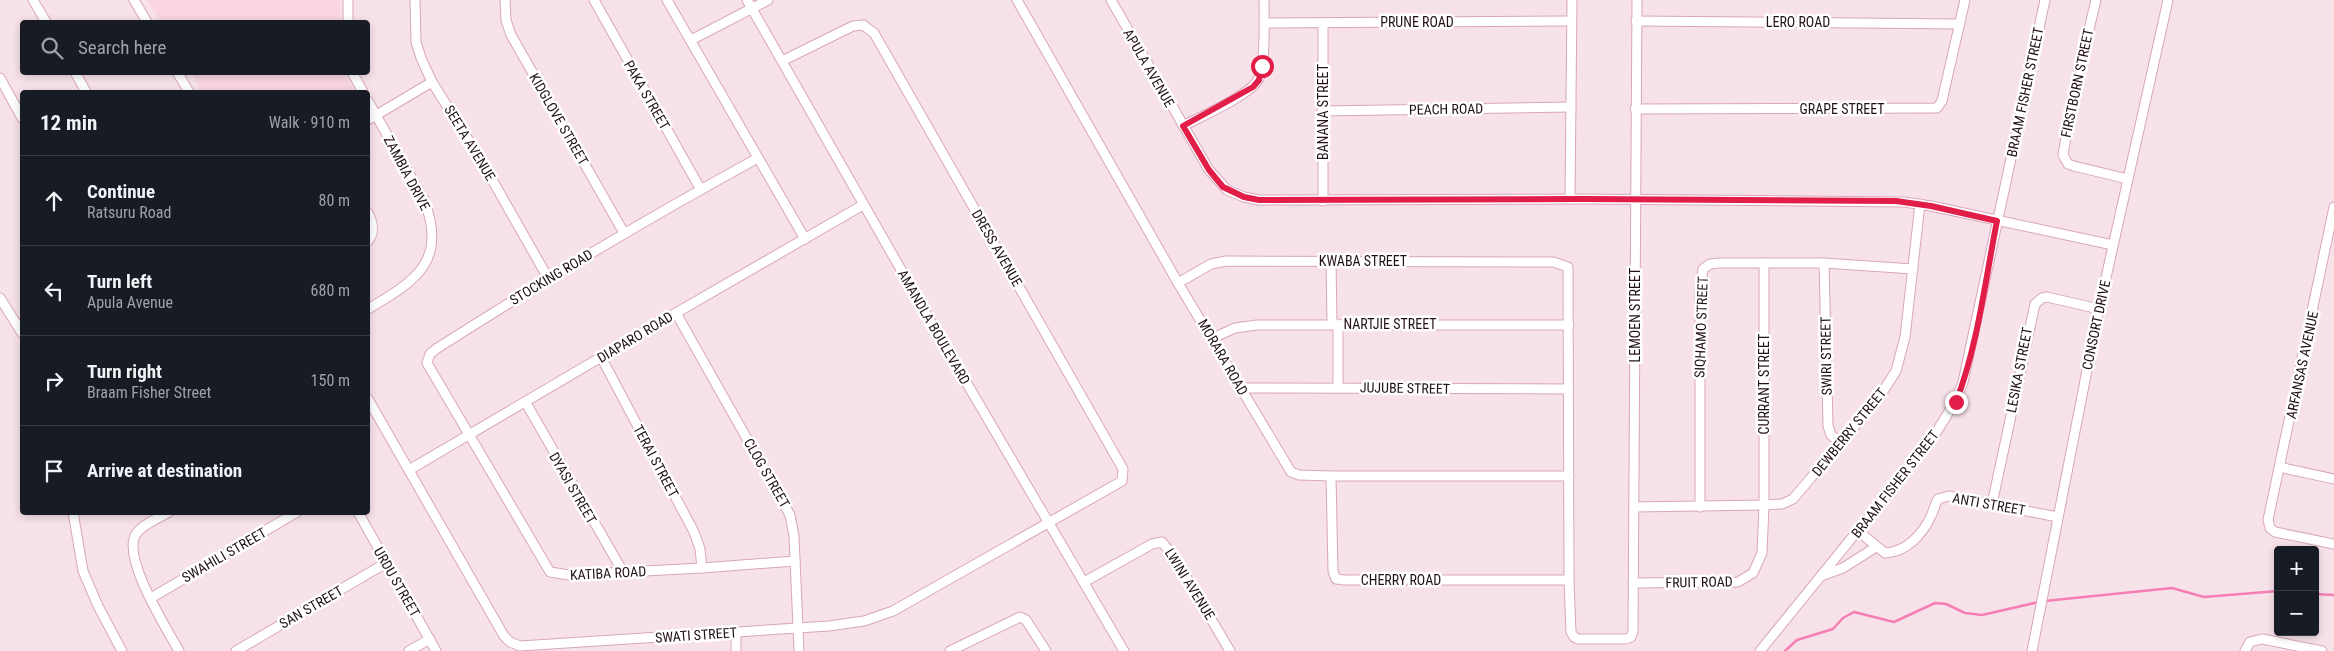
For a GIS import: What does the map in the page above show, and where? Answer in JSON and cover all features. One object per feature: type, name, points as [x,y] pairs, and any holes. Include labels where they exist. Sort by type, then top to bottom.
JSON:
[{"type":"street","points":[[33,0],[45,20]]},
{"type":"street","points":[[134,0],[146,20]]},
{"type":"street","points":[[348,0],[348,20]]},
{"type":"street","name":"SEETA AVENUE","points":[[415,0],[417,48],[432,82],[482,162],[548,278]]},
{"type":"street","name":"KIDGLOVE STREET","points":[[506,0],[506,20],[511,35],[624,233]]},
{"type":"street","name":"PAKA STREET","points":[[594,0],[701,190]]},
{"type":"street","points":[[668,0],[805,240]]},
{"type":"street","name":"AMANDLA BOULEVARD","points":[[747,0],[863,205],[1124,651]]},
{"type":"street","points":[[691,40],[768,0]]},
{"type":"street","name":"MORARA ROAD","points":[[1017,0],[1178,283],[1213,338],[1291,472],[1300,475],[1331,476],[1569,476]]},
{"type":"street","name":"APULA AVENUE","points":[[1111,0],[1209,170],[1223,187],[1232,192],[1259,200],[1636,199],[1873,201],[1920,204],[2113,245]]},
{"type":"street","points":[[1183,126],[1246,92],[1259,80],[1262,66],[1264,0]]},
{"type":"street","points":[[1570,199],[1572,0]]},
{"type":"street","name":"LEMOEN STREET","points":[[1569,580],[1571,632],[1574,637],[1578,639],[1626,639],[1631,636],[1633,631],[1634,506],[1636,0]]},
{"type":"street","name":"GRAPE STREET","points":[[1635,109],[1936,108],[1942,100],[1965,0]]},
{"type":"street","name":"BRAAM FISHER STREET","points":[[1760,651],[1932,439],[1956,402],[1972,345],[2045,0]]},
{"type":"street","name":"FIRSTBORN STREET","points":[[2096,0],[2072,101],[2062,155],[2068,164],[2128,179]]},
{"type":"street","name":"CONSORT DRIVE","points":[[2032,651],[2099,308],[2168,0]]},
{"type":"street","name":"PRUNE ROAD","points":[[1264,23],[1572,21]]},
{"type":"street","name":"LERO ROAD","points":[[1636,21],[1960,24]]},
{"type":"street","name":"BANANA STREET","points":[[1323,23],[1323,201]]},
{"type":"street","name":"DRESS AVENUE","points":[[782,61],[853,26],[863,25],[874,33],[1123,469],[1124,478],[1119,483],[1049,521]]},
{"type":"street","points":[[77,75],[85,90]]},
{"type":"street","points":[[179,75],[187,90]]},
{"type":"street","points":[[354,75],[362,90]]},
{"type":"street","points":[[0,78],[20,114]]},
{"type":"street","points":[[372,117],[432,82]]},
{"type":"street","name":"PEACH ROAD","points":[[1322,111],[1571,107]]},
{"type":"street","name":"ZAMBIA DRIVE","points":[[370,308],[410,284],[428,258],[432,240],[431,218],[424,200],[372,117]]},
{"type":"street","name":"STOCKING ROAD","points":[[469,436],[428,367],[428,358],[436,349],[548,278],[758,158]]},
{"type":"street","name":"DEWBERRY STREET","points":[[1634,506],[1700,507],[1764,505],[1782,504],[1793,499],[1880,396],[1896,371],[1905,338],[1920,204]]},
{"type":"street","name":"DIAPARO ROAD","points":[[408,470],[863,205]]},
{"type":"street","name":"ARFANSAS AVENUE","points":[[2334,207],[2331,237],[2269,514],[2269,524],[2272,530],[2334,544]]},
{"type":"street","points":[[370,218],[372,223],[370,236]]},
{"type":"street","name":"KWABA STREET","points":[[1178,283],[1204,267],[1220,261],[1553,262],[1568,267],[1570,272],[1569,324]]},
{"type":"street","points":[[1331,261],[1338,387]]},
{"type":"street","name":"CURRANT STREET","points":[[1764,263],[1764,505]]},
{"type":"street","name":"SIQHAMO STREET","points":[[1700,507],[1701,275],[1705,268],[1713,264],[1824,263],[1913,269]]},
{"type":"street","name":"SWIRI STREET","points":[[1824,263],[1828,426],[1831,435],[1841,443]]},
{"type":"street","points":[[0,298],[20,330]]},
{"type":"street","name":"LESIKA STREET","points":[[1992,504],[2035,304],[2042,298],[2046,298],[2099,308]]},
{"type":"street","name":"CLOG STREET","points":[[676,313],[790,515],[793,528],[799,651]]},
{"type":"street","points":[[1569,324],[1569,580]]},
{"type":"street","name":"NARTJIE STREET","points":[[1213,338],[1243,326],[1569,324]]},
{"type":"street","name":"TERAI STREET","points":[[600,357],[694,532],[700,550],[702,568]]},
{"type":"street","name":"JUJUBE STREET","points":[[1241,388],[1568,389]]},
{"type":"street","name":"SWATI STREET","points":[[370,403],[504,636],[514,644],[526,646],[798,629],[846,624],[881,616],[1049,521]]},
{"type":"street","name":"DYASI STREET","points":[[526,403],[623,572]]},
{"type":"street","name":"KATIBA ROAD","points":[[469,436],[550,572],[559,575],[795,561]]},
{"type":"street","points":[[2279,466],[2334,479]]},
{"type":"street","name":"CHERRY ROAD","points":[[1331,476],[1333,571],[1336,578],[1344,580],[1569,580]]},
{"type":"street","name":"ANTI STREET","points":[[1876,547],[1885,553],[1892,553],[1907,547],[1920,534],[1932,516],[1936,502],[1944,497],[1954,496],[2058,517]]},
{"type":"street","name":"FRUIT ROAD","points":[[1633,583],[1731,583],[1744,580],[1757,567],[1762,553],[1764,505]]},
{"type":"street","points":[[73,515],[84,571],[98,606],[122,651]]},
{"type":"street","points":[[163,515],[141,528],[134,539],[133,547],[137,567],[179,651]]},
{"type":"street","name":"SWAHILI STREET","points":[[151,598],[292,515]]},
{"type":"street","name":"URDU STREET","points":[[360,515],[436,651]]},
{"type":"street","points":[[1820,577],[1843,568],[1876,547],[1858,531]]},
{"type":"street","name":"LWINI AVENUE","points":[[1084,582],[1152,544],[1162,542],[1172,554],[1230,651]]},
{"type":"street","name":"SAN STREET","points":[[236,651],[386,564]]},
{"type":"street","points":[[950,651],[965,642],[1020,617],[1026,620],[1046,651]]},
{"type":"street","points":[[736,632],[736,651]]},
{"type":"street","points":[[409,651],[430,639]]},
{"type":"street","points":[[2245,651],[2250,642],[2262,639],[2322,651]]},
{"type":"street","points":[[965,642],[970,651]]},
{"type":"shaded area","points":[[147,0],[340,0],[340,20],[160,20]]},
{"type":"shaded area","points":[[192,75],[345,75],[354,90],[202,90]]},
{"type":"waterway","points":[[2045,601],[2172,588],[2204,597],[2274,591]]},
{"type":"waterway","points":[[2319,594],[2334,595]]},
{"type":"waterway","points":[[1785,651],[1797,640],[1833,629],[1843,618],[1854,612],[1894,622],[1935,603],[1946,604],[1965,613],[1982,615],[2039,602]]},
{"type":"route","points":[[1262,66],[1259,80],[1253,87],[1183,126],[1218,182],[1232,192],[1252,199],[1323,201],[1480,199],[1896,201],[1912,202],[1997,221],[1972,345],[1956,402]]}]
